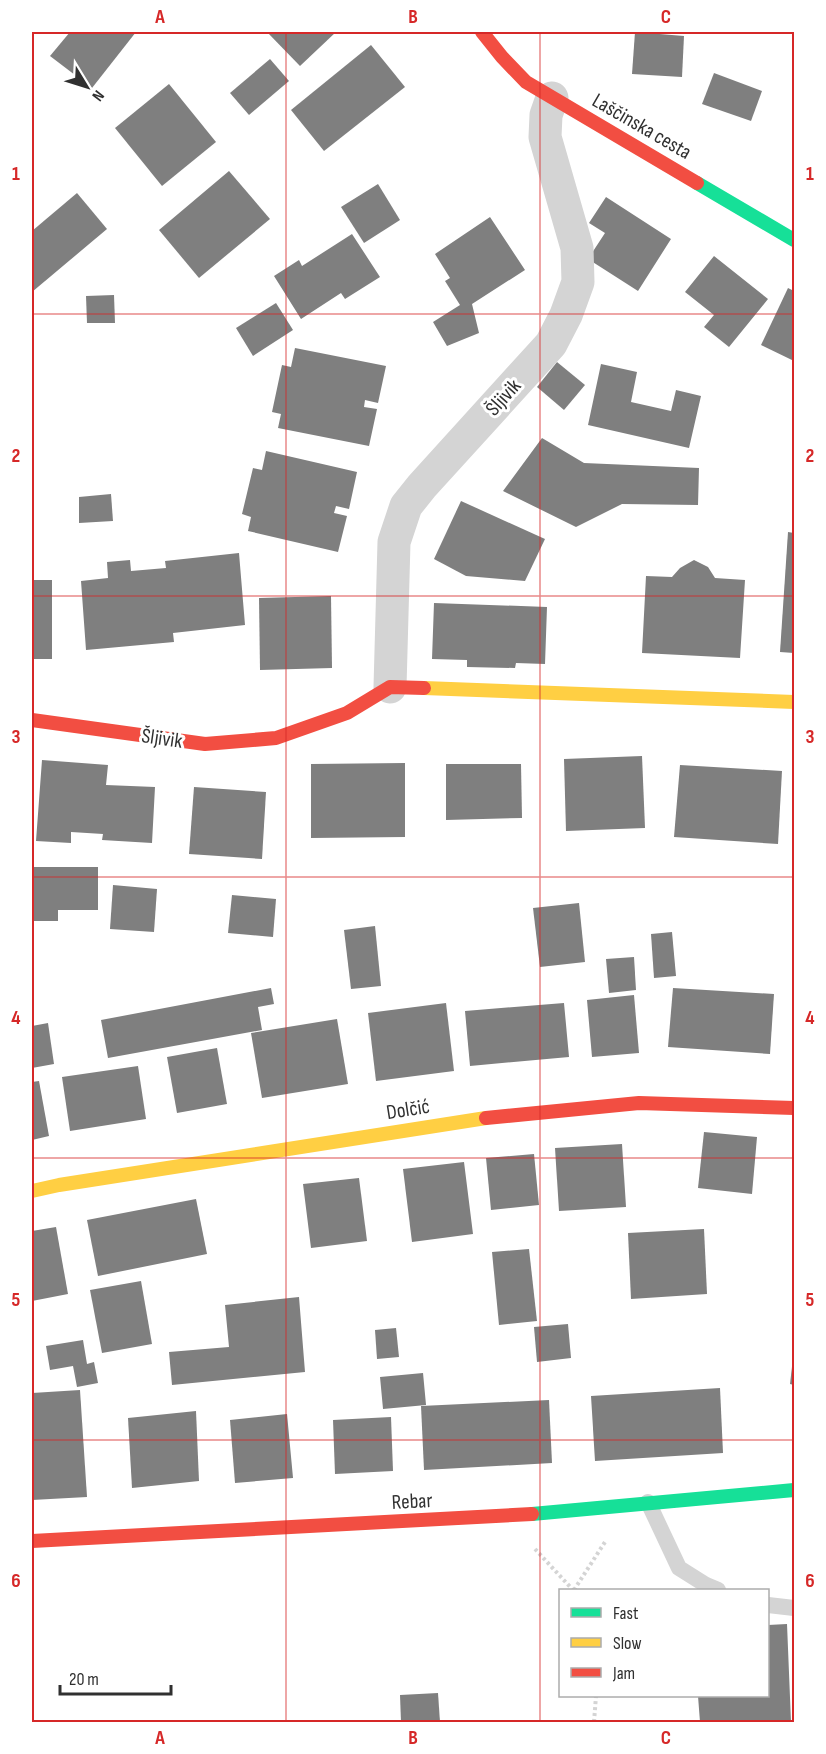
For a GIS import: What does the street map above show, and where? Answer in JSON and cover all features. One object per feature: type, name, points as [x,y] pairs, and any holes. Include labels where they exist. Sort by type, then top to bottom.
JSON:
[{"type":"street","name":"Laščinska cesta","points":[[482,32],[526,82],[795,240]]},
{"type":"street","name":"Šljivik","points":[[32,720],[205,744],[276,738],[347,713],[390,687],[394,542],[406,506],[551,344],[566,315],[578,282],[577,248],[545,137],[546,115],[552,98]]},
{"type":"street","points":[[390,687],[795,702]]},
{"type":"street","name":"Dolčić","points":[[32,1191],[501,1116],[639,1103],[795,1108]]},
{"type":"street","name":"Rebar","points":[[32,1541],[505,1517],[795,1490]]},
{"type":"lane","points":[[648,1502],[679,1568],[706,1586],[715,1589]]},
{"type":"lane","points":[[769,1605],[795,1608]]},
{"type":"path","points":[[574,1589],[630,1504]]},
{"type":"path","points":[[505,1517],[572,1589]]},
{"type":"path","points":[[594,1722],[596,1697]]},
{"type":"building","points":[[70,32],[136,32],[92,88],[50,56]]},
{"type":"building","points":[[267,32],[336,32],[300,66]]},
{"type":"building","points":[[635,32],[684,36],[682,77],[632,74]]},
{"type":"building","points":[[371,45],[405,87],[324,151],[291,110]]},
{"type":"building","points":[[270,59],[289,81],[249,115],[230,93]]},
{"type":"building","points":[[714,73],[762,91],[751,121],[702,104]]},
{"type":"building","points":[[169,84],[216,142],[162,186],[115,128]]},
{"type":"building","points":[[229,171],[270,219],[199,278],[159,230]]},
{"type":"building","points":[[378,184],[400,220],[364,243],[341,207]]},
{"type":"building","points":[[77,193],[107,229],[32,292],[32,231]]},
{"type":"building","points":[[606,197],[671,239],[638,291],[588,259],[605,233],[589,223]]},
{"type":"building","points":[[490,217],[525,270],[472,304],[479,333],[447,346],[433,322],[460,305],[445,281],[450,278],[435,254]]},
{"type":"building","points":[[352,234],[380,277],[345,299],[341,293],[301,319],[274,276],[299,260],[302,266]]},
{"type":"building","points":[[714,256],[768,299],[729,347],[704,327],[714,315],[685,292]]},
{"type":"building","points":[[788,288],[794,291],[794,361],[761,345]]},
{"type":"building","points":[[114,295],[115,323],[87,323],[86,296]]},
{"type":"building","points":[[276,303],[293,330],[253,356],[236,328]]},
{"type":"building","points":[[295,348],[386,366],[378,403],[365,400],[364,407],[377,409],[369,446],[278,428],[281,414],[272,412],[282,365],[291,367]]},
{"type":"building","points":[[557,362],[585,385],[564,410],[537,387]]},
{"type":"building","points":[[601,364],[637,372],[631,402],[671,411],[676,390],[701,396],[689,448],[588,425]]},
{"type":"building","points":[[542,438],[584,463],[699,468],[698,505],[622,504],[576,527],[503,491]]},
{"type":"building","points":[[266,451],[357,472],[349,509],[336,506],[334,513],[347,516],[338,552],[248,531],[251,517],[242,514],[253,468],[262,470]]},
{"type":"building","points":[[111,494],[113,521],[79,523],[79,497]]},
{"type":"building","points":[[461,501],[545,539],[525,581],[466,576],[434,559]]},
{"type":"building","points":[[788,532],[794,533],[794,653],[780,652]]},
{"type":"building","points":[[239,553],[245,625],[173,633],[174,642],[86,650],[81,581],[108,578],[107,562],[130,560],[131,571],[166,568],[165,561]]},
{"type":"building","points":[[694,560],[708,567],[715,578],[745,580],[740,658],[642,653],[646,576],[672,577],[680,568]]},
{"type":"building","points":[[32,580],[52,580],[52,659],[32,659]]},
{"type":"building","points":[[331,596],[332,668],[260,670],[259,598]]},
{"type":"building","points":[[434,603],[547,607],[545,664],[516,663],[515,668],[467,667],[467,660],[432,659]]},
{"type":"building","points":[[642,756],[645,828],[566,831],[564,759]]},
{"type":"building","points":[[42,760],[108,765],[106,785],[155,787],[152,843],[102,840],[103,834],[71,832],[71,843],[36,841]]},
{"type":"building","points":[[405,763],[405,837],[311,838],[311,764]]},
{"type":"building","points":[[446,764],[521,764],[522,818],[446,820]]},
{"type":"building","points":[[680,765],[782,771],[778,844],[674,837]]},
{"type":"building","points":[[194,787],[266,792],[262,859],[189,854]]},
{"type":"building","points":[[32,867],[98,867],[98,910],[58,910],[58,921],[32,921]]},
{"type":"building","points":[[113,885],[157,889],[154,932],[110,929]]},
{"type":"building","points":[[232,895],[276,899],[273,937],[228,933]]},
{"type":"building","points":[[579,903],[585,962],[540,967],[533,908]]},
{"type":"building","points":[[375,926],[381,986],[351,989],[344,930]]},
{"type":"building","points":[[672,932],[676,976],[654,978],[651,934]]},
{"type":"building","points":[[634,957],[636,990],[609,993],[606,959]]},
{"type":"building","points":[[271,988],[274,1004],[258,1007],[262,1030],[108,1058],[101,1020]]},
{"type":"building","points":[[673,988],[774,994],[770,1054],[668,1047]]},
{"type":"building","points":[[634,995],[639,1053],[592,1057],[587,1000]]},
{"type":"building","points":[[446,1003],[454,1071],[376,1081],[368,1013]]},
{"type":"building","points":[[564,1003],[569,1057],[470,1066],[465,1011]]},
{"type":"building","points":[[337,1019],[348,1084],[262,1098],[251,1033]]},
{"type":"building","points":[[48,1023],[54,1064],[32,1068],[32,1026]]},
{"type":"building","points":[[217,1048],[227,1104],[177,1113],[167,1057]]},
{"type":"building","points":[[138,1066],[146,1119],[70,1131],[62,1077]]},
{"type":"building","points":[[39,1081],[49,1136],[32,1140],[32,1082]]},
{"type":"building","points":[[704,1132],[757,1137],[752,1194],[698,1188]]},
{"type":"building","points":[[622,1144],[626,1207],[559,1211],[555,1148]]},
{"type":"building","points":[[534,1154],[539,1205],[491,1210],[486,1158]]},
{"type":"building","points":[[464,1162],[473,1234],[412,1242],[403,1169]]},
{"type":"building","points":[[359,1178],[367,1241],[311,1248],[303,1184]]},
{"type":"building","points":[[196,1199],[207,1254],[98,1276],[87,1220]]},
{"type":"building","points":[[56,1227],[68,1294],[32,1301],[32,1231]]},
{"type":"building","points":[[704,1229],[707,1294],[631,1299],[628,1233]]},
{"type":"building","points":[[529,1249],[537,1321],[499,1325],[492,1252]]},
{"type":"building","points":[[141,1281],[152,1344],[102,1353],[90,1290]]},
{"type":"building","points":[[299,1297],[305,1372],[172,1385],[169,1352],[229,1347],[225,1305]]},
{"type":"building","points":[[568,1324],[571,1358],[537,1362],[534,1327]]},
{"type":"building","points":[[396,1328],[399,1357],[377,1359],[375,1330]]},
{"type":"building","points":[[83,1340],[87,1364],[94,1362],[98,1383],[77,1387],[73,1366],[50,1370],[46,1346]]},
{"type":"building","points":[[794,1358],[794,1385],[790,1384]]},
{"type":"building","points":[[423,1373],[426,1405],[383,1409],[380,1377]]},
{"type":"building","points":[[720,1388],[723,1453],[595,1461],[591,1396]]},
{"type":"building","points":[[80,1390],[87,1497],[32,1500],[32,1393]]},
{"type":"building","points":[[549,1400],[552,1463],[424,1470],[421,1406]]},
{"type":"building","points":[[196,1411],[199,1481],[132,1488],[128,1418]]},
{"type":"building","points":[[287,1414],[293,1478],[235,1483],[230,1420]]},
{"type":"building","points":[[391,1417],[393,1471],[335,1474],[333,1420]]},
{"type":"building","points":[[787,1624],[791,1722],[700,1722],[698,1697],[769,1697],[769,1625]]},
{"type":"building","points":[[438,1693],[440,1722],[401,1722],[400,1695]]},
{"type":"traffic: fast","points":[[697,183],[794,240]]},
{"type":"traffic: fast","points":[[532,1514],[794,1490]]},
{"type":"traffic: slow","points":[[424,688],[794,702]]},
{"type":"traffic: slow","points":[[32,1191],[486,1118]]},
{"type":"traffic: jam","points":[[482,32],[526,82],[697,183]]},
{"type":"traffic: jam","points":[[32,720],[205,744],[276,738],[347,713],[390,687],[424,688]]},
{"type":"traffic: jam","points":[[486,1118],[639,1103],[794,1108]]},
{"type":"traffic: jam","points":[[32,1541],[532,1514]]}]
